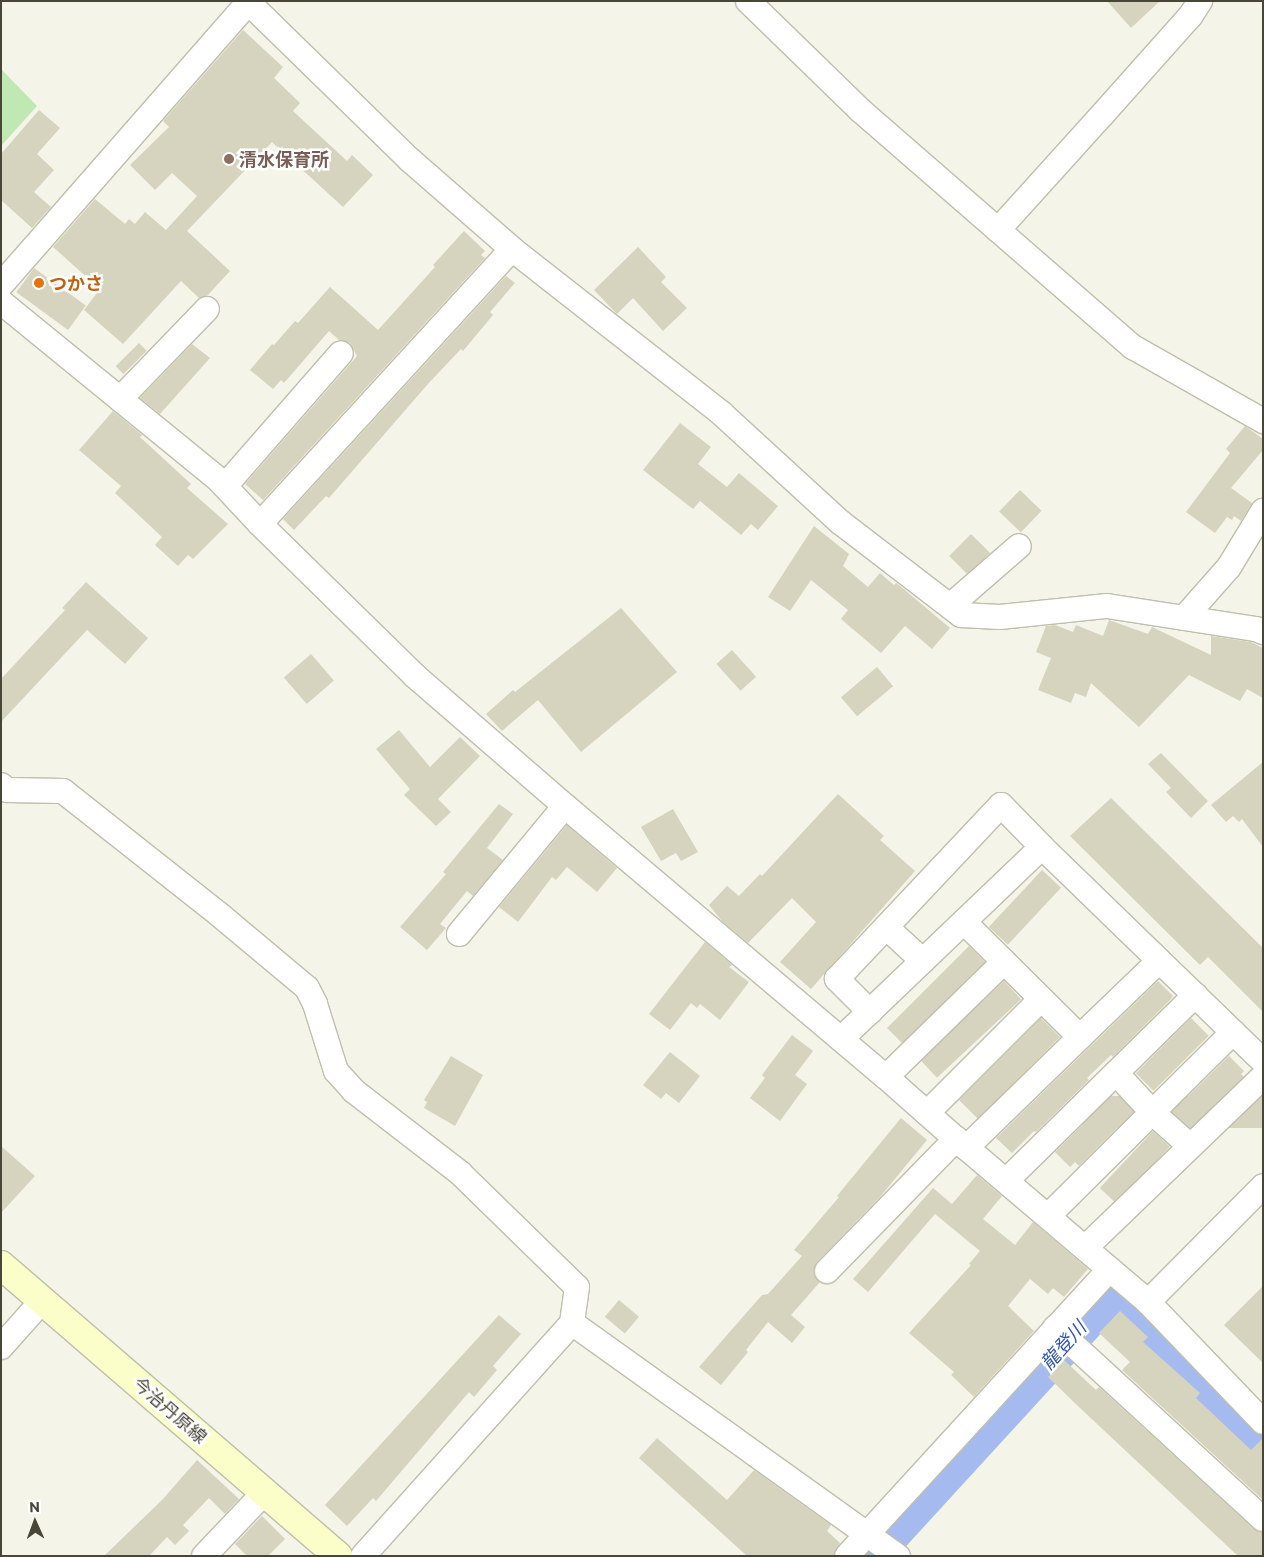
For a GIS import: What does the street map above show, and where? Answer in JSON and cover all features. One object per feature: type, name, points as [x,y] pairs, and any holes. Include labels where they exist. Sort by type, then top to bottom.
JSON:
[{"type":"main road","name":"今治丹原線","points":[[1,1265],[338,1556]]},
{"type":"street","points":[[748,1],[860,110],[1133,347],[1263,420]]},
{"type":"street","points":[[998,230],[1191,15],[1200,1]]},
{"type":"street","points":[[1,285],[249,2],[410,160],[512,249],[721,413],[840,522],[961,615],[1000,617],[1107,606],[1256,628],[1263,632]]},
{"type":"street","points":[[260,524],[512,249]]},
{"type":"street","points":[[1,302],[225,486],[260,524],[415,676],[1148,1302],[1263,1422]]},
{"type":"street","points":[[120,399],[207,309]]},
{"type":"street","points":[[225,486],[341,353]]},
{"type":"street","points":[[1184,618],[1229,567],[1263,511]]},
{"type":"street","points":[[950,606],[1019,546]]},
{"type":"street","points":[[1,785],[6,790],[64,791],[221,916],[307,988],[315,1004],[336,1071],[354,1091],[460,1173],[577,1287],[572,1323],[363,1556]]},
{"type":"street","points":[[870,1012],[837,979],[1001,805],[1263,1061]]},
{"type":"street","points":[[459,934],[565,806]]},
{"type":"street","points":[[841,1039],[1042,847]]},
{"type":"street","points":[[964,922],[1080,1037]]},
{"type":"street","points":[[886,927],[923,961]]},
{"type":"street","points":[[827,1270],[961,1144],[1080,1037],[1159,961]]},
{"type":"street","points":[[886,1077],[1004,962]]},
{"type":"street","points":[[1006,1180],[1195,995]]},
{"type":"street","points":[[927,1113],[1041,999]]},
{"type":"street","points":[[1048,1216],[1233,1032]]},
{"type":"street","points":[[1116,1073],[1153,1113],[1190,1146]]},
{"type":"street","points":[[1085,1248],[1263,1076]]},
{"type":"street","points":[[1148,1302],[1263,1186]]},
{"type":"street","points":[[847,1556],[1110,1269]]},
{"type":"street","points":[[1,1347],[42,1301]]},
{"type":"street","points":[[572,1323],[898,1556]]},
{"type":"street","points":[[1055,1328],[1263,1519]]},
{"type":"street","points":[[204,1556],[265,1492]]},
{"type":"green space","points":[[1,69],[37,106],[1,146]]},
{"type":"building","points":[[1107,1],[1160,1],[1131,28]]},
{"type":"building","points":[[243,30],[283,67],[274,78],[300,103],[293,111],[347,161],[352,155],[373,175],[343,207],[272,142],[187,231],[230,271],[207,296],[199,298],[181,281],[123,344],[84,310],[100,289],[53,247],[95,199],[125,224],[129,219],[135,224],[145,212],[166,230],[197,196],[172,173],[155,190],[130,165],[169,127],[163,121]]},
{"type":"building","points":[[39,110],[60,128],[37,154],[54,170],[34,192],[51,207],[32,228],[1,200],[1,154]]},
{"type":"building","points":[[464,231],[485,251],[481,255],[485,258],[263,500],[245,484],[357,356],[350,343],[339,340],[329,331],[284,383],[281,380],[273,389],[250,370],[272,344],[274,345],[295,321],[298,323],[330,287],[378,330],[435,267],[433,265]]},
{"type":"building","points":[[638,247],[666,277],[661,282],[687,308],[663,331],[633,298],[617,314],[594,290]]},
{"type":"building","points":[[34,268],[86,306],[68,330],[16,292]]},
{"type":"building","points":[[506,276],[515,283],[490,312],[493,315],[463,351],[461,349],[427,385],[329,498],[326,496],[294,530],[283,519]]},
{"type":"building","points":[[139,343],[147,351],[123,374],[116,366]]},
{"type":"building","points":[[192,344],[210,358],[160,414],[140,398]]},
{"type":"building","points":[[113,411],[142,435],[140,437],[191,484],[187,488],[228,524],[193,559],[188,555],[178,566],[155,545],[162,537],[115,493],[121,486],[79,450]]},
{"type":"building","points":[[680,423],[711,447],[698,464],[727,487],[739,473],[778,506],[758,530],[751,524],[741,535],[700,501],[693,509],[643,470]]},
{"type":"building","points":[[1245,426],[1263,439],[1263,450],[1231,488],[1252,503],[1241,521],[1234,516],[1232,520],[1227,517],[1215,533],[1186,512],[1230,453],[1226,449]]},
{"type":"building","points":[[1020,490],[1042,511],[1021,532],[999,512]]},
{"type":"building","points":[[814,526],[849,554],[843,566],[868,587],[880,573],[894,585],[896,583],[900,586],[950,628],[932,649],[905,626],[881,653],[841,619],[848,610],[811,580],[790,611],[768,597]]},
{"type":"building","points":[[971,534],[990,553],[968,575],[949,556]]},
{"type":"building","points":[[86,582],[148,638],[125,664],[87,630],[1,722],[1,679],[65,610],[62,608]]},
{"type":"building","points":[[621,608],[677,672],[581,752],[538,700],[502,731],[486,714],[513,690],[515,692]]},
{"type":"building","points":[[1109,620],[1148,634],[1152,627],[1211,655],[1211,636],[1251,642],[1263,648],[1263,698],[1247,689],[1240,701],[1189,675],[1139,727],[1091,683],[1086,697],[1075,693],[1071,703],[1038,690],[1051,658],[1036,652],[1046,626],[1055,625],[1073,632],[1076,625],[1103,636]]},
{"type":"building","points":[[732,650],[756,677],[740,691],[716,664]]},
{"type":"building","points":[[311,654],[334,680],[307,704],[284,678]]},
{"type":"building","points":[[877,667],[893,686],[857,716],[841,697]]},
{"type":"building","points":[[399,730],[430,767],[460,737],[480,756],[438,799],[451,812],[436,826],[404,795],[410,789],[376,749]]},
{"type":"building","points":[[1161,753],[1208,801],[1191,818],[1166,792],[1171,788],[1148,764]]},
{"type":"building","points":[[1263,762],[1263,847],[1242,819],[1239,822],[1233,816],[1226,822],[1211,805]]},
{"type":"building","points":[[838,794],[884,836],[880,840],[915,871],[811,989],[780,962],[816,922],[792,898],[748,943],[722,921],[709,905],[727,886],[739,896],[760,874],[762,876]]},
{"type":"building","points":[[1111,798],[1263,948],[1263,1012],[1208,957],[1200,965],[1070,836]]},
{"type":"building","points":[[499,804],[513,814],[487,848],[503,860],[473,896],[467,891],[440,924],[446,928],[427,950],[400,927],[446,874],[443,872]]},
{"type":"building","points":[[673,809],[698,852],[681,861],[676,853],[661,861],[641,827]]},
{"type":"building","points":[[567,825],[617,868],[597,892],[567,867],[556,880],[552,877],[518,922],[499,907]]},
{"type":"building","points":[[1042,870],[1061,888],[1008,945],[989,927]]},
{"type":"building","points":[[705,942],[732,965],[729,967],[749,982],[720,1020],[700,1004],[697,1008],[691,1003],[670,1030],[649,1014]]},
{"type":"building","points":[[969,946],[985,962],[903,1044],[887,1028]]},
{"type":"building","points":[[1004,981],[1021,999],[937,1078],[920,1059]]},
{"type":"building","points":[[1158,981],[1173,996],[1171,999],[1113,1057],[1111,1055],[1087,1078],[1089,1080],[1012,1153],[996,1138]]},
{"type":"building","points":[[1041,1018],[1060,1037],[978,1119],[959,1100]]},
{"type":"building","points":[[1191,1018],[1209,1036],[1154,1091],[1136,1073]]},
{"type":"building","points":[[792,1035],[813,1051],[795,1075],[807,1084],[780,1121],[750,1098],[765,1078],[762,1075]]},
{"type":"building","points":[[670,1052],[700,1076],[679,1103],[666,1093],[661,1099],[643,1085]]},
{"type":"building","points":[[451,1056],[483,1075],[455,1126],[424,1108],[427,1102],[424,1100]]},
{"type":"building","points":[[1229,1056],[1244,1071],[1241,1074],[1244,1077],[1190,1128],[1172,1112]]},
{"type":"building","points":[[1083,1096],[1263,1096],[1263,1128],[1083,1128]]},
{"type":"building","points":[[1108,1100],[1126,1119],[1079,1166],[1075,1162],[1070,1167],[1055,1152]]},
{"type":"building","points":[[901,1118],[927,1140],[880,1197],[817,1262],[814,1274],[820,1282],[791,1315],[805,1327],[792,1343],[768,1322],[746,1350],[748,1352],[721,1385],[699,1367],[762,1295],[768,1294],[802,1256],[794,1250],[839,1197],[837,1196]]},
{"type":"building","points":[[1153,1131],[1170,1147],[1117,1204],[1100,1188]]},
{"type":"building","points":[[1,1146],[35,1176],[1,1213]]},
{"type":"building","points":[[977,1175],[1002,1196],[983,1219],[1015,1245],[1033,1222],[1088,1269],[1064,1297],[1053,1288],[1048,1294],[1030,1279],[1008,1306],[1034,1331],[974,1397],[951,1375],[954,1372],[909,1333],[971,1265],[969,1264],[980,1251],[935,1214],[868,1292],[853,1279],[933,1188],[952,1204]]},
{"type":"building","points":[[1263,1286],[1263,1363],[1224,1325]]},
{"type":"building","points":[[619,1300],[639,1317],[625,1334],[605,1317]]},
{"type":"building","points":[[1120,1311],[1148,1337],[1143,1342],[1200,1393],[1196,1398],[1251,1450],[1263,1438],[1263,1500],[1122,1370],[1130,1362],[1099,1333]]},
{"type":"building","points":[[499,1315],[521,1334],[493,1366],[497,1370],[474,1397],[469,1392],[376,1501],[373,1498],[347,1526],[325,1505]]},
{"type":"building","points":[[1064,1360],[1096,1390],[1099,1387],[1254,1529],[1263,1532],[1263,1556],[1238,1556],[1048,1377]]},
{"type":"building","points":[[657,1438],[727,1500],[754,1470],[831,1525],[827,1531],[840,1543],[834,1556],[747,1556],[639,1458]]},
{"type":"building","points":[[197,1460],[239,1499],[225,1514],[209,1498],[183,1525],[189,1531],[175,1545],[167,1537],[149,1556],[104,1556],[163,1499]]},
{"type":"building","points":[[262,1516],[285,1539],[268,1556],[247,1556],[235,1544]]},
{"type":"waterway","name":"龍登川","points":[[870,1556],[1109,1295],[1250,1438],[1263,1448]]},
{"type":"place","name":"清水保育所","points":[[229,159]]},
{"type":"place","name":"つかさ","points":[[39,283]]}]
